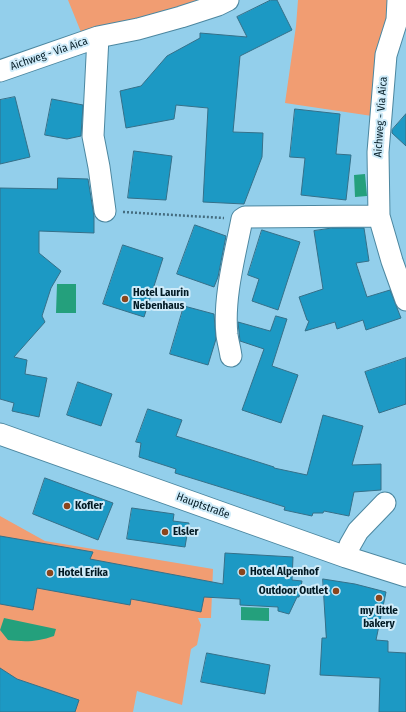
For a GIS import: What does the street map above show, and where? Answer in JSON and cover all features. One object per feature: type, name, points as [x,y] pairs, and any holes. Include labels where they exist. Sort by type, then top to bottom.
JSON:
[{"type":"street","name":"Aichweg - Via Aica","points":[[0,71],[98,37],[138,29],[181,17],[218,5],[228,0]]},
{"type":"street","name":"Aichweg - Via Aica","points":[[398,0],[402,25],[386,55],[378,152],[379,216],[392,261],[406,300]]},
{"type":"street","name":"Aichweg - Via Aica","points":[[98,37],[93,136],[105,211]]},
{"type":"street","points":[[231,356],[227,334],[227,303],[242,219],[245,217],[379,216]]},
{"type":"street","name":"Hauptstraße","points":[[0,434],[346,557],[406,576]]},
{"type":"street","points":[[346,557],[350,545],[358,531],[385,503]]},
{"type":"path","points":[[105,211],[242,219]]},
{"type":"shaded area","points":[[68,0],[228,0],[85,42]]},
{"type":"shaded area","points":[[298,0],[389,0],[372,116],[285,103],[296,26]]},
{"type":"shaded area","points":[[365,174],[367,196],[355,197],[354,175]]},
{"type":"shaded area","points":[[57,284],[76,284],[76,313],[56,313]]},
{"type":"shaded area","points":[[0,516],[45,541],[213,569],[211,618],[198,618],[201,625],[197,645],[191,649],[182,705],[137,691],[133,712],[0,712]]},
{"type":"shaded area","points":[[241,607],[269,608],[269,621],[241,620]]},
{"type":"shaded area","points":[[4,618],[56,629],[54,636],[42,639],[26,641],[8,640],[0,630]]},
{"type":"building","points":[[271,0],[277,0],[292,30],[240,56],[233,132],[263,133],[262,157],[244,204],[203,202],[208,108],[176,105],[174,119],[126,128],[120,91],[141,86],[167,56],[200,38],[200,33],[247,37],[237,17]]},
{"type":"building","points":[[15,97],[30,157],[0,164],[0,100]]},
{"type":"building","points":[[52,99],[83,105],[81,136],[67,139],[45,135]]},
{"type":"building","points":[[295,109],[340,114],[336,154],[351,155],[346,200],[301,195],[305,158],[290,157]]},
{"type":"building","points":[[406,114],[406,146],[392,133],[392,130]]},
{"type":"building","points":[[134,151],[172,156],[166,200],[128,198]]},
{"type":"building","points":[[58,178],[88,179],[94,216],[94,233],[39,231],[39,253],[61,271],[51,288],[42,316],[45,322],[14,357],[27,360],[25,374],[47,378],[39,417],[12,411],[14,403],[0,399],[0,188],[57,189]]},
{"type":"building","points":[[195,225],[226,236],[218,277],[214,287],[177,274]]},
{"type":"building","points":[[332,228],[364,228],[369,261],[356,263],[367,297],[390,290],[401,318],[366,330],[363,320],[337,329],[335,322],[305,331],[309,321],[307,320],[299,297],[323,289],[314,231]]},
{"type":"building","points":[[262,230],[300,242],[278,310],[252,301],[259,279],[248,275]]},
{"type":"building","points":[[123,245],[163,258],[144,317],[103,304]]},
{"type":"building","points":[[184,306],[214,314],[216,339],[208,365],[170,354]]},
{"type":"building","points":[[276,316],[287,319],[272,366],[298,375],[281,423],[242,410],[264,349],[240,341],[238,322],[270,331]]},
{"type":"building","points":[[406,358],[406,404],[379,413],[365,372]]},
{"type":"building","points":[[78,382],[112,394],[101,426],[67,415]]},
{"type":"building","points":[[148,409],[182,420],[176,436],[274,468],[307,475],[323,415],[363,426],[352,465],[381,464],[381,490],[354,492],[349,516],[324,511],[323,513],[313,513],[312,516],[284,510],[285,507],[175,473],[176,469],[139,457],[141,443],[136,442]]},
{"type":"building","points":[[45,478],[113,503],[98,540],[33,514]]},
{"type":"building","points":[[132,508],[174,514],[173,521],[189,523],[185,547],[127,539]]},
{"type":"building","points":[[0,536],[93,552],[90,559],[223,584],[225,553],[293,557],[292,580],[302,581],[299,597],[297,597],[289,614],[278,611],[278,607],[240,605],[240,599],[204,597],[201,612],[131,599],[130,605],[37,588],[33,610],[0,604]]},
{"type":"building","points":[[323,579],[355,584],[386,592],[376,640],[388,641],[388,652],[406,653],[406,712],[379,712],[380,678],[320,675],[322,638],[326,638]]},
{"type":"building","points":[[207,653],[270,665],[265,694],[201,682]]},
{"type":"building","points":[[0,668],[17,679],[79,700],[75,712],[0,712]]},
{"type":"place","name":"Hotel Laurin Nebenhaus","points":[[125,299]]},
{"type":"place","name":"Kofler","points":[[67,506]]},
{"type":"place","name":"Elsler","points":[[165,532]]},
{"type":"place","name":"Hotel Alpenhof","points":[[242,572]]},
{"type":"place","name":"Hotel Erika","points":[[50,573]]},
{"type":"place","name":"Outdoor Outlet","points":[[336,591]]},
{"type":"place","name":"my little bakery","points":[[379,598]]}]
